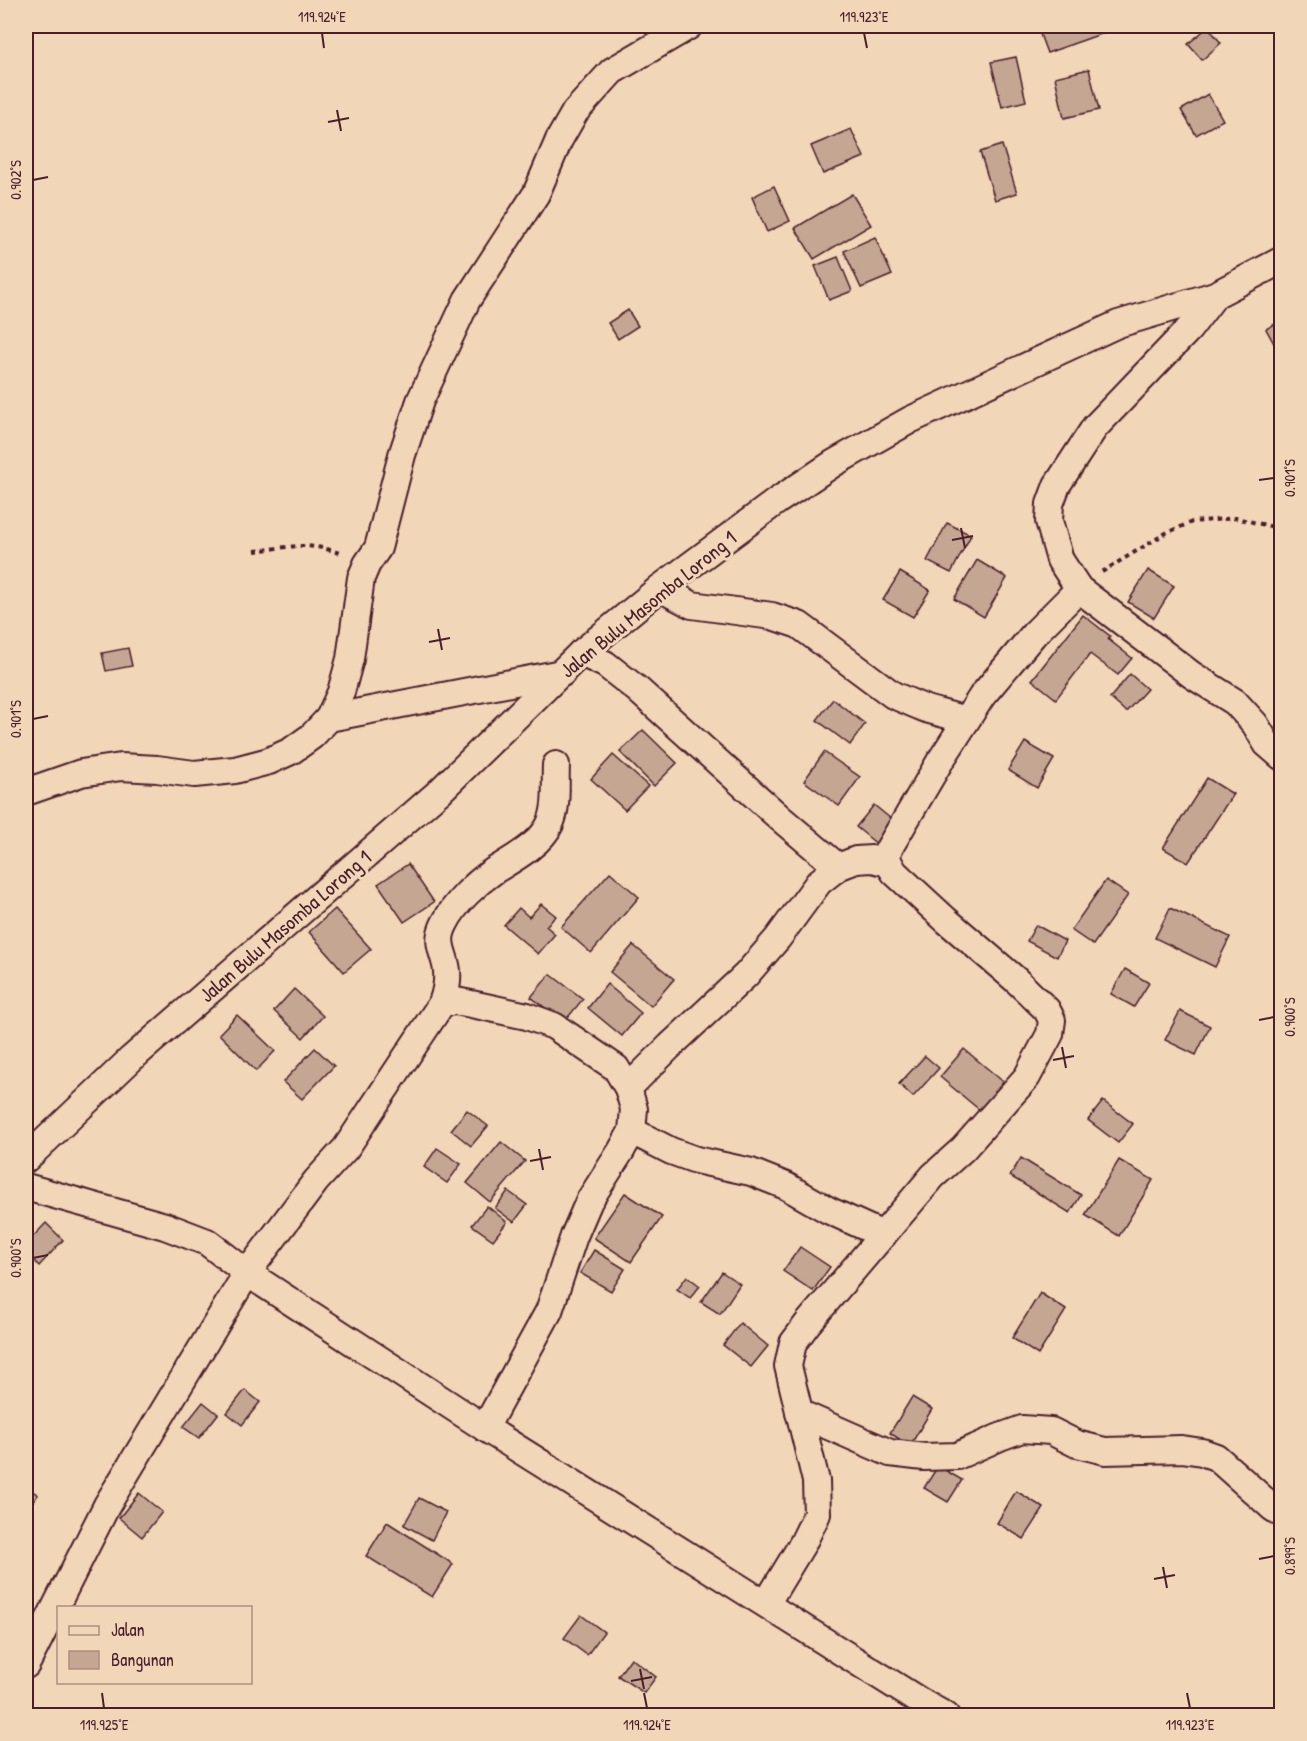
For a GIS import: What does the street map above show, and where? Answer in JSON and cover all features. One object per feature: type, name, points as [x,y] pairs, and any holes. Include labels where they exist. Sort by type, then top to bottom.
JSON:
[{"type":"street","points":[[26,792],[81,773],[121,767],[194,774],[235,770],[269,761],[291,751],[312,736],[329,718],[341,692],[350,659],[361,578],[378,548],[402,455],[420,401],[467,300],[536,194],[559,140],[575,112],[612,71],[689,26]]},
{"type":"street","name":"Jalan Bulu Masomba Lorong 1","points":[[26,1159],[131,1059],[439,792],[581,653],[660,588],[777,501],[834,463],[910,420],[1118,324],[1215,295],[1281,260]]},
{"type":"street","points":[[1215,295],[1189,329],[1095,427],[1056,485],[1050,504],[1049,521],[1060,560],[1079,589],[1192,675],[1235,702],[1256,724],[1268,744],[1281,758]]},
{"type":"street","points":[[660,588],[692,605],[772,615],[799,625],[893,695],[926,709],[966,720]]},
{"type":"street","points":[[766,1604],[803,1543],[817,1514],[816,1481],[788,1366],[793,1343],[933,1176],[963,1149],[1027,1077],[1050,1034],[1052,1020],[1047,1010],[894,872],[888,863],[888,850],[982,696],[1034,634],[1079,589]]},
{"type":"street","points":[[581,653],[606,664],[638,690],[838,867]]},
{"type":"street","points":[[329,718],[562,673]]},
{"type":"street","points":[[26,1665],[107,1505],[247,1273],[316,1182],[346,1148],[442,1003],[447,969],[440,947],[440,935],[446,921],[470,892],[492,872],[537,841],[550,824],[554,807],[556,765]]},
{"type":"street","points":[[628,1088],[746,975],[778,938],[819,882],[838,867],[856,860],[872,859],[888,863]]},
{"type":"street","points":[[442,1003],[456,1001],[481,1006],[527,1016],[554,1026],[616,1068],[628,1088],[634,1109],[632,1131],[589,1201],[574,1236],[549,1311],[485,1428]]},
{"type":"street","points":[[632,1131],[671,1151],[696,1160],[751,1172],[786,1186],[828,1210],[883,1235]]},
{"type":"street","points":[[26,1187],[165,1226],[207,1242],[247,1273],[485,1428],[946,1716]]},
{"type":"street","points":[[799,1413],[890,1453],[924,1458],[957,1456],[1022,1429],[1051,1431],[1077,1444],[1105,1451],[1182,1449],[1202,1452],[1216,1457],[1281,1514]]},
{"type":"path","points":[[1079,589],[1166,532],[1192,522],[1236,518],[1281,529]]},
{"type":"path","points":[[255,551],[282,546],[312,545],[330,549],[361,564],[367,564]]},
{"type":"building","points":[[1037,26],[1114,26],[1115,29],[1047,53]]},
{"type":"building","points":[[1208,27],[1221,43],[1202,60],[1188,44]]},
{"type":"building","points":[[1016,57],[1026,101],[1002,107],[991,62]]},
{"type":"building","points":[[1089,69],[1099,110],[1064,118],[1055,77]]},
{"type":"building","points":[[1208,94],[1223,120],[1196,135],[1181,110]]},
{"type":"building","points":[[851,129],[864,157],[823,174],[811,146]]},
{"type":"building","points":[[1002,145],[1017,193],[995,200],[980,152]]},
{"type":"building","points":[[774,186],[790,221],[767,232],[752,197]]},
{"type":"building","points":[[852,194],[871,225],[814,259],[795,228]]},
{"type":"building","points":[[875,237],[892,275],[861,288],[844,251]]},
{"type":"building","points":[[838,257],[852,291],[829,300],[815,266]]},
{"type":"building","points":[[628,310],[638,326],[618,339],[608,323]]},
{"type":"building","points":[[1282,320],[1282,358],[1266,329]]},
{"type":"building","points":[[947,523],[971,535],[951,573],[927,561]]},
{"type":"building","points":[[977,560],[1007,578],[984,617],[954,599]]},
{"type":"building","points":[[1148,570],[1174,586],[1154,618],[1128,602]]},
{"type":"building","points":[[900,572],[930,590],[913,617],[883,600]]},
{"type":"building","points":[[1083,615],[1110,636],[1108,639],[1132,658],[1118,675],[1090,654],[1056,699],[1032,680]]},
{"type":"building","points":[[128,648],[132,666],[106,671],[102,653]]},
{"type":"building","points":[[1130,674],[1147,689],[1126,712],[1110,698]]},
{"type":"building","points":[[833,699],[865,724],[850,745],[817,720]]},
{"type":"building","points":[[643,730],[677,763],[654,786],[620,752]]},
{"type":"building","points":[[1025,742],[1054,759],[1037,788],[1008,770]]},
{"type":"building","points":[[824,752],[860,777],[839,806],[804,781]]},
{"type":"building","points":[[613,755],[648,786],[625,810],[591,779]]},
{"type":"building","points":[[1207,778],[1233,794],[1188,863],[1163,848]]},
{"type":"building","points":[[874,805],[896,823],[878,845],[856,827]]},
{"type":"building","points":[[408,864],[434,902],[404,922],[378,884]]},
{"type":"building","points":[[610,872],[639,897],[591,953],[561,927]]},
{"type":"building","points":[[1106,880],[1128,895],[1093,945],[1071,930]]},
{"type":"building","points":[[541,904],[556,916],[546,926],[555,934],[538,954],[504,925],[519,908],[529,917]]},
{"type":"building","points":[[1170,908],[1230,937],[1215,967],[1155,938]]},
{"type":"building","points":[[335,909],[371,949],[344,972],[309,932]]},
{"type":"building","points":[[1036,925],[1065,941],[1057,957],[1027,941]]},
{"type":"building","points":[[633,945],[674,979],[651,1006],[610,972]]},
{"type":"building","points":[[1125,969],[1149,983],[1134,1007],[1111,994]]},
{"type":"building","points":[[550,974],[583,999],[564,1022],[531,997]]},
{"type":"building","points":[[607,984],[641,1013],[622,1036],[588,1008]]},
{"type":"building","points":[[294,989],[323,1016],[303,1038],[274,1011]]},
{"type":"building","points":[[1180,1011],[1210,1026],[1196,1055],[1165,1040]]},
{"type":"building","points":[[237,1015],[275,1051],[256,1071],[219,1034]]},
{"type":"building","points":[[315,1048],[334,1066],[302,1099],[283,1082]]},
{"type":"building","points":[[964,1049],[1006,1084],[982,1112],[940,1077]]},
{"type":"building","points":[[925,1056],[939,1068],[913,1097],[899,1084]]},
{"type":"building","points":[[1103,1101],[1133,1124],[1118,1143],[1088,1120]]},
{"type":"building","points":[[467,1110],[488,1126],[471,1146],[451,1130]]},
{"type":"building","points":[[501,1142],[525,1161],[490,1202],[467,1183]]},
{"type":"building","points":[[437,1148],[461,1164],[447,1183],[424,1167]]},
{"type":"building","points":[[1021,1158],[1081,1195],[1070,1213],[1010,1176]]},
{"type":"building","points":[[1119,1160],[1153,1180],[1119,1236],[1085,1215]]},
{"type":"building","points":[[508,1191],[527,1205],[514,1222],[495,1208]]},
{"type":"building","points":[[625,1193],[662,1217],[631,1262],[594,1238]]},
{"type":"building","points":[[487,1206],[507,1222],[493,1240],[472,1225]]},
{"type":"building","points":[[46,1223],[63,1240],[39,1266],[26,1253],[26,1244]]},
{"type":"building","points":[[800,1247],[830,1267],[813,1291],[783,1271]]},
{"type":"building","points":[[594,1250],[625,1269],[611,1291],[580,1273]]},
{"type":"building","points":[[722,1272],[740,1284],[720,1314],[701,1302]]},
{"type":"building","points":[[687,1276],[700,1286],[690,1298],[677,1289]]},
{"type":"building","points":[[1040,1293],[1066,1310],[1038,1355],[1012,1338]]},
{"type":"building","points":[[740,1323],[768,1346],[751,1367],[723,1345]]},
{"type":"building","points":[[245,1390],[260,1402],[242,1425],[227,1413]]},
{"type":"building","points":[[912,1397],[932,1409],[910,1446],[890,1433]]},
{"type":"building","points":[[203,1402],[218,1414],[199,1438],[183,1427]]},
{"type":"building","points":[[938,1466],[962,1480],[948,1502],[924,1488]]},
{"type":"building","points":[[26,1486],[38,1495],[26,1511]]},
{"type":"building","points":[[1016,1491],[1044,1508],[1024,1539],[997,1523]]},
{"type":"building","points":[[139,1493],[162,1512],[142,1537],[119,1518]]},
{"type":"building","points":[[419,1498],[446,1512],[432,1540],[404,1525]]},
{"type":"building","points":[[387,1522],[453,1564],[432,1597],[366,1556]]},
{"type":"building","points":[[581,1615],[604,1632],[587,1655],[564,1638]]},
{"type":"building","points":[[631,1658],[656,1677],[644,1693],[618,1676]]}]
